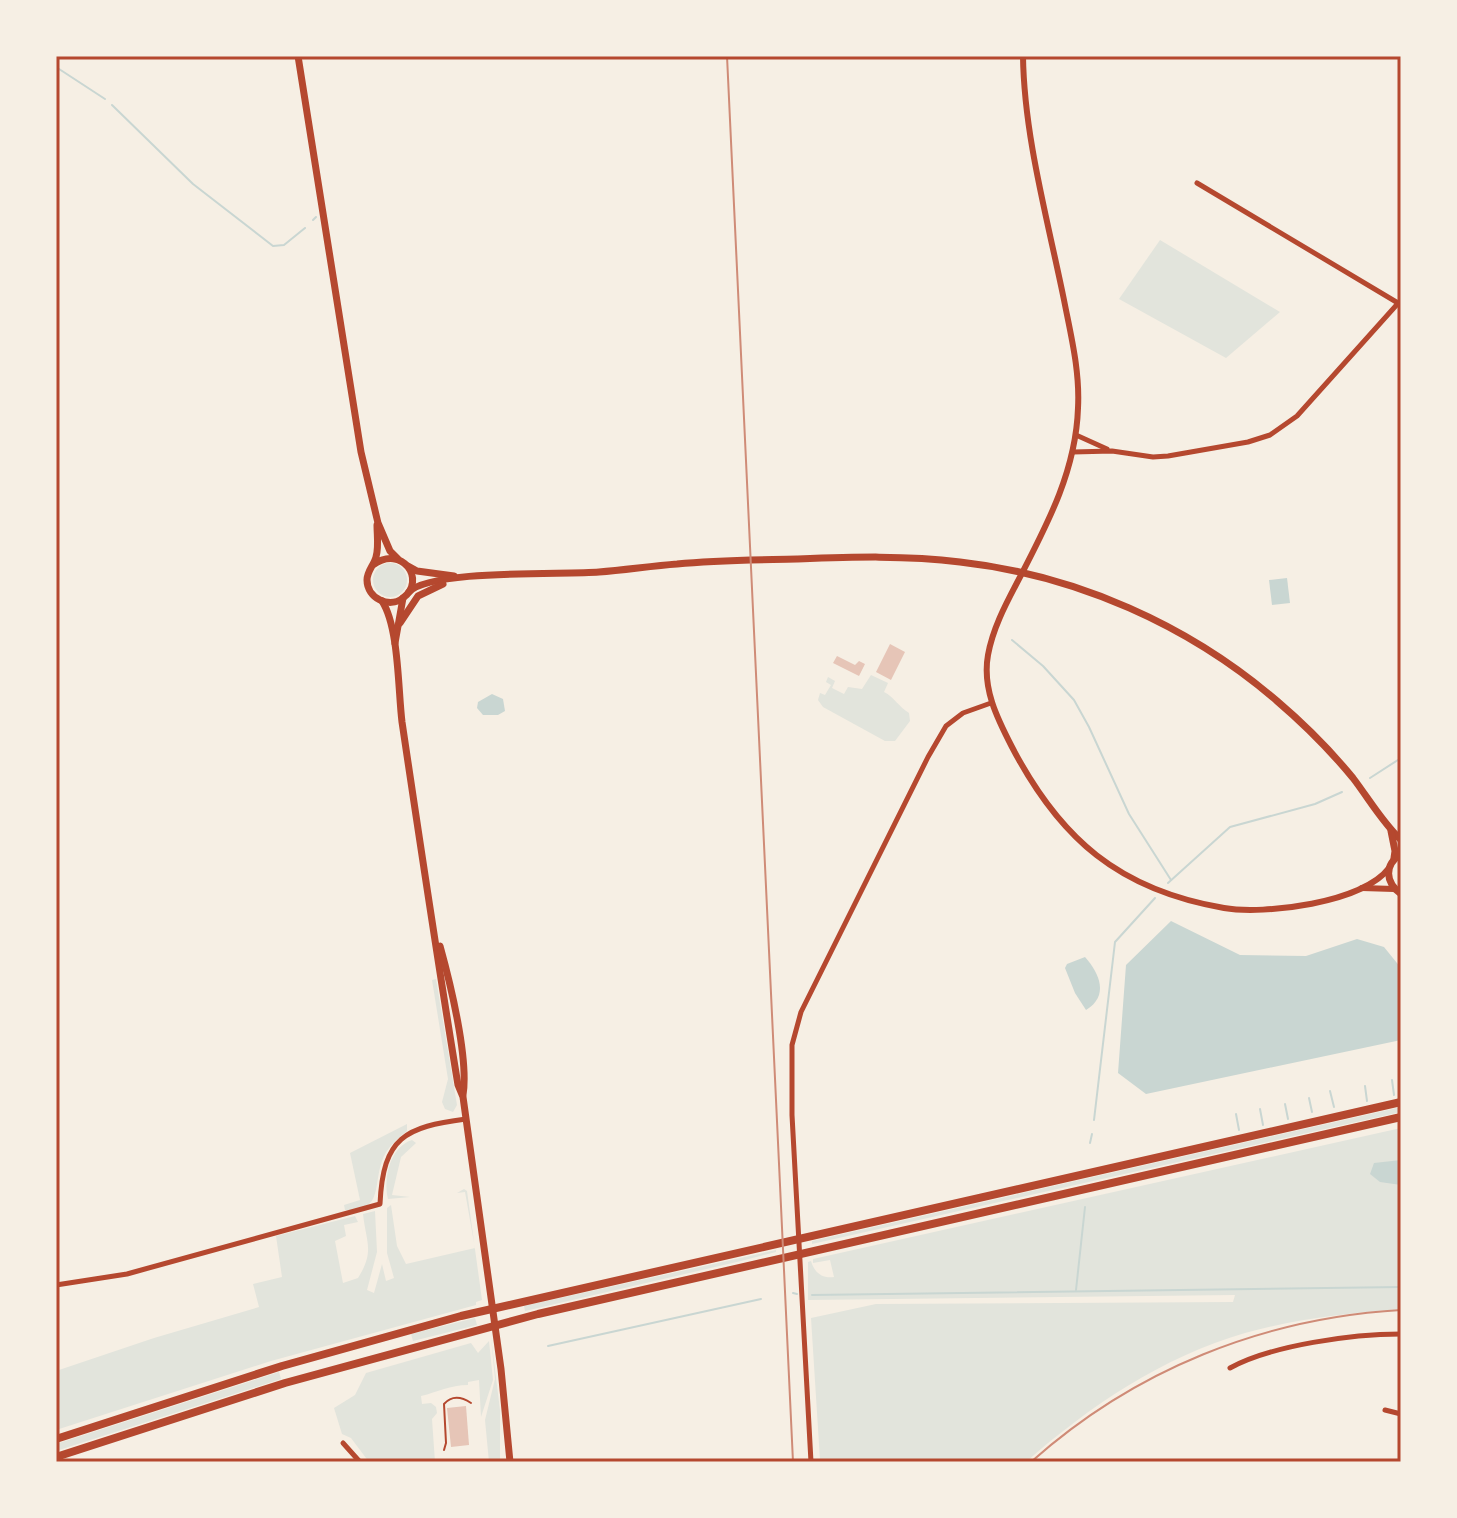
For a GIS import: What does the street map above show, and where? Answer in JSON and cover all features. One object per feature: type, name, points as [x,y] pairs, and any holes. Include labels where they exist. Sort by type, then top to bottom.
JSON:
[{"type":"highway","points":[[56,1439],[282,1366],[478,1312],[1401,1102]]},
{"type":"highway","points":[[56,1457],[285,1383],[522,1318],[1401,1117]]},
{"type":"main road","points":[[298,56],[357,430],[378,523],[390,551],[417,571],[464,577]]},
{"type":"main road","points":[[378,523],[377,554],[368,572],[369,590],[387,610],[395,645],[399,701],[433,917],[448,975],[460,1047],[465,1083],[463,1097],[501,1369],[510,1462]]},
{"type":"main road","points":[[382,601],[395,602],[422,584],[464,577],[598,572],[761,560],[903,558],[1000,568],[1047,579],[1160,622],[1239,671],[1318,739],[1401,840]]},
{"type":"main road","points":[[373,565],[381,559],[398,559]]},
{"type":"main road","points":[[395,645],[400,605],[413,581],[406,564]]},
{"type":"main road","points":[[400,623],[410,604],[422,593],[464,577]]},
{"type":"main road","points":[[1390,829],[1398,856],[1389,868],[1388,876],[1399,892]]},
{"type":"street","points":[[1023,56],[1027,113],[1075,357],[1078,391],[1076,435],[1062,491],[995,628],[987,657],[991,703],[1028,778],[1051,812],[1084,846],[1127,876],[1178,896],[1243,910],[1298,906],[1362,888],[1381,877],[1389,868]]},
{"type":"street","points":[[1073,452],[1112,451],[1168,456],[1248,442],[1270,435],[1297,416],[1400,302],[1197,183]]},
{"type":"street","points":[[1076,435],[1112,451]]},
{"type":"street","points":[[811,1462],[791,1100],[794,1031],[856,900],[940,736],[954,718],[991,703]]},
{"type":"street","points":[[1362,888],[1368,891],[1388,887],[1399,892]]},
{"type":"street","points":[[56,1285],[127,1274],[380,1204],[385,1164],[401,1140],[426,1125],[466,1119]]},
{"type":"street","points":[[1230,1368],[1248,1358],[1328,1341],[1401,1334]]},
{"type":"street","points":[[1385,1410],[1401,1414]]},
{"type":"street","points":[[343,1443],[360,1462]]},
{"type":"lane","points":[[444,1450],[444,1404],[459,1398],[471,1403]]},
{"type":"shaded area","points":[[1160,240],[1280,312],[1226,358],[1119,299]]},
{"type":"shaded area","points":[[390,563],[402,568],[407,580],[402,592],[390,597],[378,592],[373,580],[378,568]]},
{"type":"shaded area","points":[[1287,578],[1290,603],[1272,605],[1269,580]]},
{"type":"shaded area","points":[[871,675],[888,683],[884,692],[909,713],[910,721],[895,741],[885,741],[823,707],[818,700],[820,693],[825,695],[831,685],[826,682],[828,677],[835,681],[832,688],[844,694],[848,687],[862,689]]},
{"type":"shaded area","points":[[492,694],[503,699],[505,711],[498,715],[483,715],[477,708],[478,702]]},
{"type":"shaded area","points":[[1171,921],[1240,955],[1306,956],[1357,939],[1384,947],[1401,968],[1401,1040],[1146,1094],[1118,1073],[1126,965]]},
{"type":"shaded area","points":[[1085,957],[1095,970],[1100,985],[1098,998],[1086,1010],[1065,968],[1067,964]]},
{"type":"shaded area","points":[[436,979],[457,1105],[453,1112],[445,1109],[442,1102],[448,1079],[432,980]]},
{"type":"shaded area","points":[[1401,1107],[1401,1112],[812,1244],[812,1241]]},
{"type":"shaded area","points":[[407,1124],[407,1131],[384,1156],[371,1202],[366,1207],[345,1210],[344,1205],[360,1200],[350,1153]]},
{"type":"shaded area","points":[[1401,1128],[1401,1309],[1303,1320],[1264,1328],[1185,1355],[1101,1403],[1026,1462],[820,1460],[811,1318],[876,1304],[1233,1302],[1235,1295],[808,1300],[808,1262],[811,1261],[822,1276],[834,1277],[830,1260],[813,1263],[813,1259]]},
{"type":"shaded area","points":[[412,1140],[416,1143],[401,1157],[392,1195],[410,1197],[388,1199],[388,1173],[393,1156]]},
{"type":"shaded area","points":[[1401,1160],[1401,1185],[1380,1182],[1370,1174],[1374,1163]]},
{"type":"shaded area","points":[[464,1189],[467,1191],[474,1244],[465,1192],[457,1193]]},
{"type":"shaded area","points":[[391,1205],[397,1246],[406,1264],[475,1248],[482,1300],[476,1305],[271,1361],[56,1430],[56,1371],[259,1307],[253,1284],[282,1277],[276,1236],[355,1216],[358,1222],[344,1225],[346,1236],[335,1241],[343,1283],[358,1278],[363,1269],[368,1246],[363,1214],[375,1211],[377,1252],[367,1290],[374,1293],[382,1264],[386,1281],[394,1278],[387,1253],[387,1208]]},
{"type":"shaded area","points":[[776,1250],[741,1261],[525,1311],[524,1306]]},
{"type":"shaded area","points":[[475,1318],[477,1325],[413,1341],[411,1334]]},
{"type":"shaded area","points":[[491,1337],[500,1410],[500,1462],[489,1462],[485,1420],[495,1379]]},
{"type":"shaded area","points":[[489,1341],[493,1380],[481,1417],[479,1380],[421,1396],[422,1404],[431,1403],[436,1407],[437,1413],[432,1419],[435,1462],[369,1462],[351,1438],[342,1434],[334,1408],[355,1395],[366,1373],[471,1343],[478,1353]]},
{"type":"shaded area","points":[[279,1372],[281,1379],[56,1451],[56,1444]]},
{"type":"building","points":[[890,644],[905,652],[891,680],[876,672]]},
{"type":"building","points":[[837,656],[855,665],[859,661],[865,664],[859,676],[833,663]]},
{"type":"building","points":[[466,1406],[469,1445],[451,1447],[447,1408]]},
{"type":"waterway","points":[[56,67],[105,99]]},
{"type":"waterway","points":[[112,105],[193,184],[273,246],[284,245],[305,228]]},
{"type":"waterway","points":[[313,220],[316,217]]},
{"type":"waterway","points":[[1012,640],[1043,666],[1074,700],[1129,814],[1171,880]]},
{"type":"waterway","points":[[1370,778],[1401,758]]},
{"type":"waterway","points":[[1168,883],[1230,827],[1315,804],[1342,792]]},
{"type":"waterway","points":[[1094,1120],[1115,942],[1155,898]]},
{"type":"waterway","points":[[1392,1080],[1394,1095]]},
{"type":"waterway","points":[[1365,1086],[1367,1101]]},
{"type":"waterway","points":[[1330,1091],[1334,1107]]},
{"type":"waterway","points":[[1309,1098],[1312,1112]]},
{"type":"waterway","points":[[1285,1104],[1288,1119]]},
{"type":"waterway","points":[[1260,1109],[1263,1125]]},
{"type":"waterway","points":[[1236,1114],[1239,1130]]},
{"type":"waterway","points":[[1090,1143],[1092,1134]]},
{"type":"waterway","points":[[1076,1290],[1085,1207]]},
{"type":"waterway","points":[[812,1295],[1401,1287]]},
{"type":"waterway","points":[[793,1293],[797,1294]]},
{"type":"waterway","points":[[548,1346],[761,1299]]},
{"type":"railway","points":[[727,56],[793,1462]]},
{"type":"railway","points":[[1031,1462],[1071,1429],[1113,1401],[1203,1354],[1299,1324],[1401,1310]]}]
